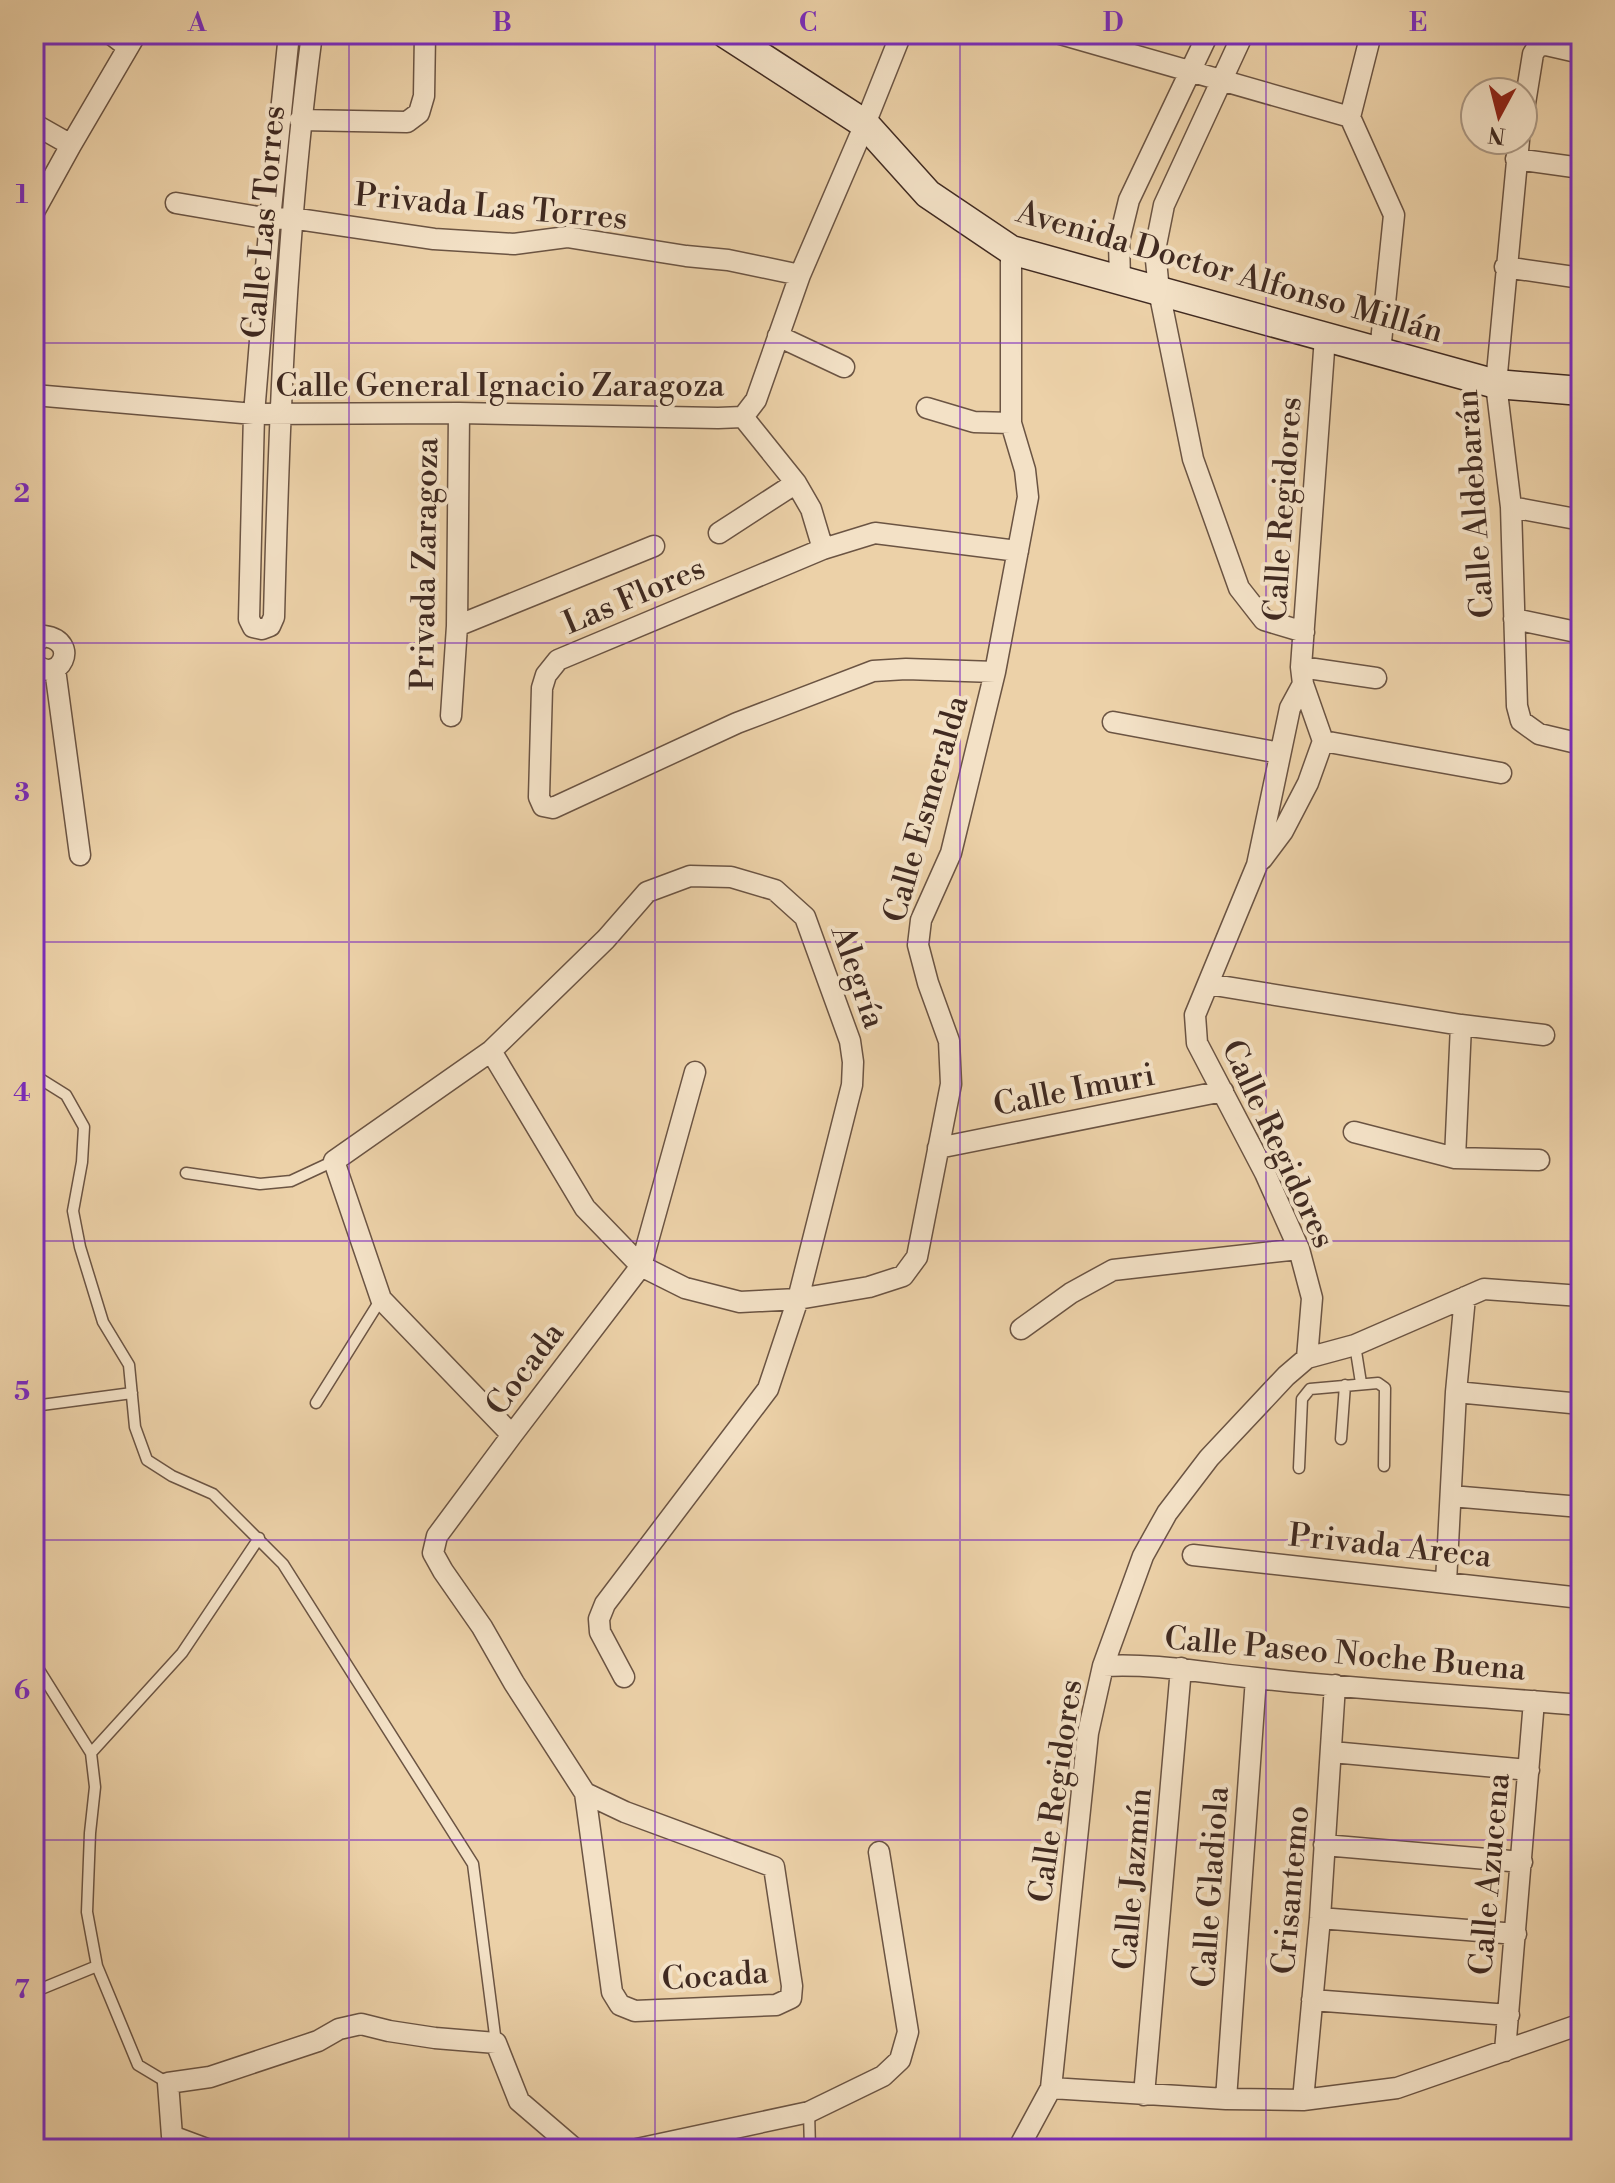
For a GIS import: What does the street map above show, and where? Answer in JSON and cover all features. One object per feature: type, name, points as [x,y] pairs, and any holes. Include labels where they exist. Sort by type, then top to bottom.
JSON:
[{"type":"main road","name":"Avenida Doctor Alfonso Millán","points":[[726,34],[865,124],[928,194],[1011,250],[1496,384],[1581,391]]},
{"type":"street","name":"Calle Las Torres","points":[[254,414],[289,34]]},
{"type":"street","name":"Calle Las Torres","points":[[280,414],[291,218],[312,34]]},
{"type":"street","points":[[300,120],[407,122],[419,113],[424,96],[425,34]]},
{"type":"street","name":"Calle General Ignacio Zaragoza","points":[[34,395],[254,414],[743,417],[756,400],[800,275],[901,34]]},
{"type":"street","points":[[1060,34],[1350,117]]},
{"type":"street","points":[[1120,280],[1119,241],[1129,200],[1208,34]]},
{"type":"street","points":[[1243,34],[1164,205],[1155,250],[1159,291],[1193,459],[1239,588],[1264,620],[1304,632]]},
{"type":"street","points":[[1371,34],[1350,117],[1394,215],[1380,352]]},
{"type":"street","points":[[34,212],[125,38]]},
{"type":"street","points":[[1529,76],[1533,54],[1538,46],[1581,53]]},
{"type":"street","points":[[34,124],[71,145]]},
{"type":"street","name":"Calle Aldebarán","points":[[1517,156],[1496,384],[1511,507],[1517,706],[1521,721],[1539,734],[1581,744]]},
{"type":"street","points":[[1539,156],[1581,168]]},
{"type":"street","name":"Privada Las Torres","points":[[176,203],[270,219],[291,218],[434,239],[514,244],[567,237],[728,260],[800,275]]},
{"type":"street","name":"Calle Esmeralda","points":[[491,1051],[585,1208],[641,1266],[685,1288],[740,1302],[798,1299],[869,1287],[903,1276],[917,1257],[951,1084],[949,1041],[918,945],[921,920],[951,853],[995,672],[1028,497],[1025,470],[1011,423],[1011,250]]},
{"type":"street","points":[[1505,267],[1581,278]]},
{"type":"street","points":[[778,336],[844,367]]},
{"type":"street","name":"Calle Regidores","points":[[1018,2149],[1051,2088],[1088,1733],[1103,1666],[1143,1556],[1167,1513],[1209,1458],[1307,1358],[1312,1298],[1299,1249],[1265,1173],[1197,1043],[1195,1015],[1257,865],[1290,708],[1302,676],[1325,337]]},
{"type":"street","points":[[927,408],[974,422],[1011,423]]},
{"type":"street","name":"Privada Zaragoza","points":[[451,716],[457,626],[459,413]]},
{"type":"street","points":[[254,414],[249,619],[253,627],[262,629],[270,626],[274,617],[280,414]]},
{"type":"street","points":[[743,417],[796,483],[811,509],[823,549]]},
{"type":"street","points":[[719,533],[796,483]]},
{"type":"street","points":[[1511,507],[1581,520]]},
{"type":"street","name":"Las Flores","points":[[995,672],[873,671],[737,723],[553,808],[543,806],[539,797],[542,688],[546,675],[558,660],[823,549],[875,533],[1018,551]]},
{"type":"street","points":[[457,626],[654,546]]},
{"type":"street","points":[[1514,619],[1581,633]]},
{"type":"street","points":[[34,643],[44,636],[54,637],[62,644],[65,653],[55,669],[45,670],[34,663]]},
{"type":"street","points":[[55,669],[80,855]]},
{"type":"street","points":[[1302,676],[1376,678]]},
{"type":"street","name":"Calle Regidores","points":[[1257,865],[1283,831],[1308,783],[1323,741],[1302,676]]},
{"type":"street","points":[[1113,722],[1280,753]]},
{"type":"street","points":[[1323,741],[1501,773]]},
{"type":"street","name":"Alegría","points":[[334,1161],[491,1051],[606,939],[647,892],[690,876],[731,877],[775,890],[805,917],[850,1041],[852,1085],[798,1299],[768,1389],[605,1604],[599,1619],[600,1632],[624,1677]]},
{"type":"street","points":[[1208,984],[1461,1025],[1544,1035]]},
{"type":"street","points":[[1455,1158],[1461,1025]]},
{"type":"street","points":[[641,1266],[695,1072]]},
{"type":"street","name":"Calle Imuri","points":[[938,1148],[1223,1091]]},
{"type":"street","points":[[1354,1132],[1455,1158],[1539,1160]]},
{"type":"street","points":[[334,1161],[381,1299],[512,1435]]},
{"type":"street","points":[[1021,1329],[1071,1293],[1113,1270],[1299,1249]]},
{"type":"street","name":"Cocada","points":[[585,1793],[625,1812],[774,1867],[792,1986],[791,1998],[776,2005],[666,2010],[635,2011],[620,2005],[612,1992],[585,1793],[433,1553],[437,1536],[641,1266]]},
{"type":"street","points":[[1307,1358],[1355,1345],[1484,1289],[1581,1296]]},
{"type":"street","points":[[1446,1582],[1456,1392],[1465,1297]]},
{"type":"street","points":[[1456,1392],[1581,1404]]},
{"type":"street","points":[[1451,1496],[1581,1507]]},
{"type":"street","name":"Privada Areca","points":[[1193,1555],[1581,1598]]},
{"type":"street","name":"Calle Paseo Noche Buena","points":[[1103,1666],[1181,1668],[1256,1678],[1581,1705]]},
{"type":"street","name":"Calle Jazmín","points":[[1144,2095],[1181,1668]]},
{"type":"street","name":"Calle Gladiola","points":[[1226,2099],[1256,1678]]},
{"type":"street","name":"Crisantemo","points":[[1303,2100],[1320,1918],[1335,1685]]},
{"type":"street","name":"Calle Azucena","points":[[1505,2051],[1534,1701]]},
{"type":"street","points":[[1332,1752],[1529,1770]]},
{"type":"street","points":[[1324,1845],[1522,1862]]},
{"type":"street","points":[[637,2149],[809,2112],[883,2076],[900,2060],[908,2032],[879,1852]]},
{"type":"street","points":[[1320,1918],[1516,1934]]},
{"type":"street","points":[[1312,2000],[1509,2015]]},
{"type":"street","points":[[207,2149],[172,2136],[168,2083],[210,2077],[318,2041],[339,2029],[361,2024],[435,2038],[496,2043],[519,2101],[575,2149]]},
{"type":"street","points":[[1051,2088],[1226,2099],[1303,2100],[1397,2088],[1581,2024]]},
{"type":"lane","points":[[34,1075],[66,1095],[84,1127],[82,1162],[73,1211],[80,1247],[103,1322],[129,1365],[135,1427],[147,1460],[172,1476],[213,1494],[283,1564],[473,1864],[496,2043]]},
{"type":"lane","name":"Alegría","points":[[186,1173],[260,1184],[291,1181],[334,1161]]},
{"type":"lane","points":[[316,1403],[381,1299]]},
{"type":"lane","points":[[1355,1345],[1361,1383]]},
{"type":"lane","points":[[1299,1468],[1302,1399],[1310,1389],[1361,1383],[1378,1383],[1385,1388],[1384,1466]]},
{"type":"lane","points":[[1341,1439],[1345,1385]]},
{"type":"lane","points":[[34,1406],[132,1393]]},
{"type":"lane","points":[[91,1753],[182,1653],[259,1538]]},
{"type":"lane","points":[[34,1662],[91,1753],[95,1787],[87,1912],[97,1966],[138,2065],[168,2083]]},
{"type":"lane","points":[[34,1990],[97,1966]]},
{"type":"lane","points":[[809,2112],[810,2149]]}]
